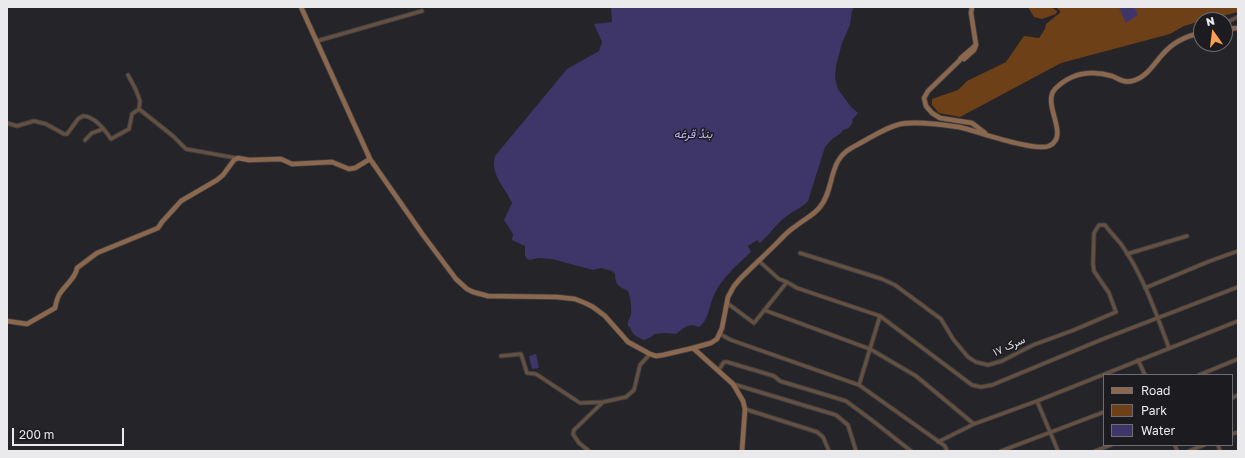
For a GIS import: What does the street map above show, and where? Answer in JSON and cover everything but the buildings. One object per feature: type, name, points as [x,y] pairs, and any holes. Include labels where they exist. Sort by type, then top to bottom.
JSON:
[{"type":"main road","points":[[301,7],[370,159],[456,279],[467,289],[488,296],[557,297],[575,299],[593,307],[605,316],[628,342],[656,356],[693,348],[716,339],[720,334],[726,304],[734,286],[791,229],[813,215],[821,206],[826,196],[836,163],[850,148],[892,126],[907,123],[959,127],[1034,147],[1047,146],[1052,144],[1057,133],[1057,126],[1050,98],[1052,92],[1056,88],[1076,76],[1094,72],[1104,74],[1124,82],[1141,78],[1148,72],[1161,55],[1179,40],[1193,34]]},
{"type":"main road","points":[[972,7],[971,13],[976,42],[974,50],[959,61],[928,91],[924,98],[926,106],[932,113],[940,118],[972,123],[986,134]]},
{"type":"main road","points":[[7,321],[26,324],[55,308],[59,295],[77,272],[77,268],[89,257],[158,228],[181,201],[217,180],[223,175],[234,160],[238,158],[249,160],[281,159],[292,164],[332,162],[349,169],[355,168],[370,159]]},
{"type":"main road","points":[[693,348],[733,384],[743,400],[745,409],[742,451]]},
{"type":"street","points":[[317,41],[422,11]]},
{"type":"street","points":[[7,123],[17,126],[34,121],[46,124],[64,134],[67,134],[78,119],[86,116],[103,129],[111,139],[129,129],[132,114],[139,109],[140,101],[128,75]]},
{"type":"street","points":[[139,109],[173,136],[186,149],[238,158]]},
{"type":"street","points":[[85,140],[91,134],[103,129]]},
{"type":"street","name":"سرک ۱۷","points":[[800,253],[882,279],[895,285],[941,319],[953,339],[968,357],[976,362],[988,365],[1002,361],[1034,345],[1116,312],[1109,293],[1094,272],[1094,233],[1099,225],[1105,225],[1121,244],[1127,254]]},
{"type":"street","points":[[1169,348],[1145,288],[1127,254],[1187,236]]},
{"type":"street","points":[[1145,288],[1238,251]]},
{"type":"street","points":[[759,261],[779,279],[797,288],[880,316],[972,385],[981,387],[992,385],[1061,356],[1238,288]]},
{"type":"street","points":[[726,304],[754,323],[787,282]]},
{"type":"street","points":[[764,310],[870,349],[916,376],[974,424]]},
{"type":"street","points":[[859,385],[880,316]]},
{"type":"street","points":[[938,442],[974,424],[1238,321]]},
{"type":"street","points":[[720,334],[731,340],[859,385],[945,446],[947,451]]},
{"type":"street","points":[[501,356],[521,354],[527,373],[536,374],[580,403],[603,402],[626,397],[634,390],[640,365],[650,354]]},
{"type":"street","points":[[1201,374],[1238,359]]},
{"type":"street","points":[[1138,360],[1145,374]]},
{"type":"street","points":[[718,372],[724,362],[727,362],[774,376],[780,381],[846,401],[911,451]]},
{"type":"street","points":[[733,384],[836,415],[848,425],[856,451]]},
{"type":"street","points":[[1037,400],[1058,451]]},
{"type":"street","points":[[588,451],[573,434],[574,430],[603,402]]},
{"type":"street","points":[[745,409],[817,432],[823,437],[829,451]]},
{"type":"street","points":[[1001,451],[1103,412]]},
{"type":"street","points":[[1095,451],[1108,446]]},
{"type":"street","points":[[1189,451],[1202,446]]},
{"type":"green space","points":[[1028,7],[1051,7],[1057,11],[1056,14],[1042,19],[1034,17]]},
{"type":"green space","points":[[1056,7],[1238,7],[1238,12],[1233,13],[1233,12],[1193,12],[1193,23],[1184,26],[1170,34],[1061,63],[960,117],[939,113],[932,105],[932,99],[958,90],[967,81],[1006,62],[1024,36],[1039,38],[1045,29],[1046,24],[1061,12]]},
{"type":"water","name":"بندٔ قرغه","points":[[611,7],[854,7],[850,25],[842,43],[836,66],[835,78],[838,89],[851,107],[858,113],[852,120],[853,122],[849,128],[843,130],[825,147],[808,201],[785,217],[760,243],[757,240],[748,246],[751,252],[719,285],[703,324],[699,327],[689,325],[676,334],[654,334],[644,340],[635,335],[628,326],[631,316],[631,302],[628,291],[618,285],[615,274],[612,271],[601,268],[593,270],[552,259],[527,259],[525,255],[525,246],[512,240],[513,234],[504,220],[512,203],[496,175],[494,163],[495,156],[567,69],[599,51],[602,42],[594,24],[612,22]]},
{"type":"water","points":[[1134,7],[1138,15],[1126,23],[1119,8]]},
{"type":"water","points":[[536,354],[539,368],[532,369],[529,356]]}]
